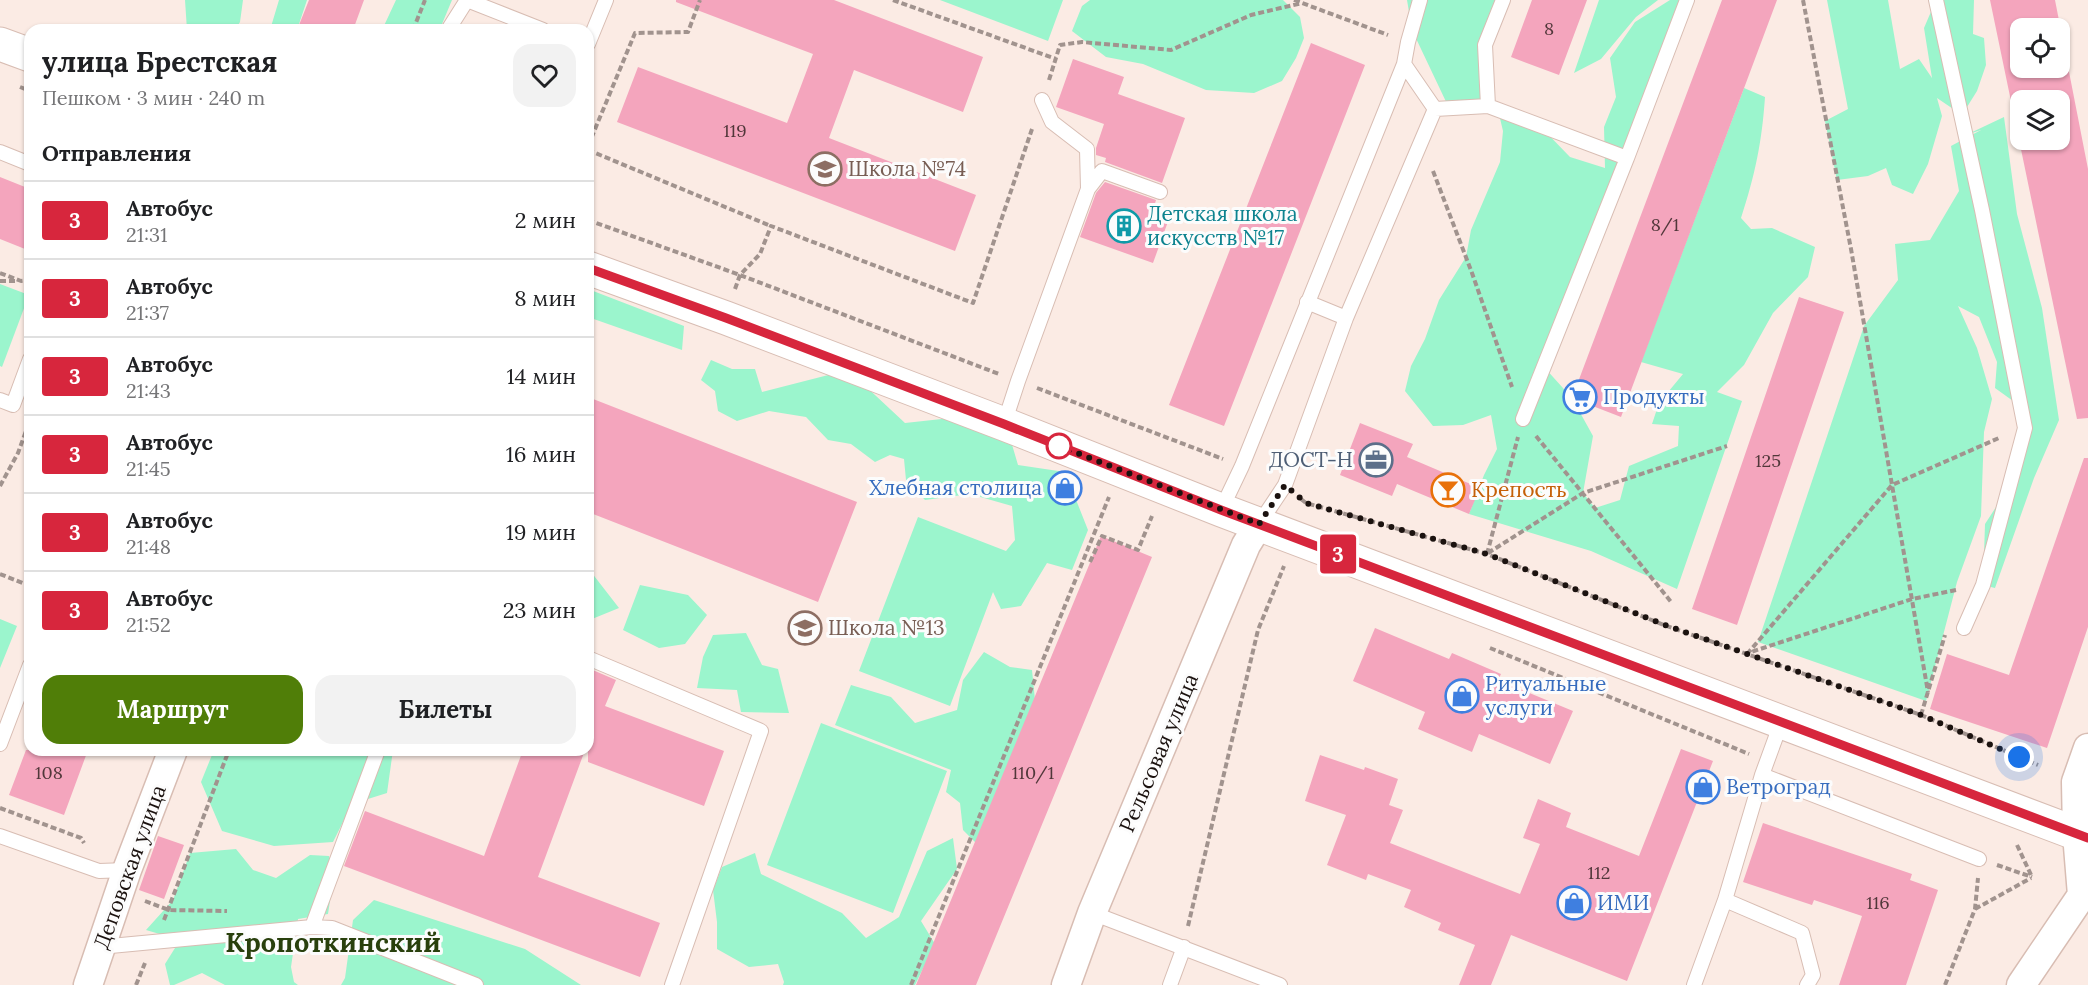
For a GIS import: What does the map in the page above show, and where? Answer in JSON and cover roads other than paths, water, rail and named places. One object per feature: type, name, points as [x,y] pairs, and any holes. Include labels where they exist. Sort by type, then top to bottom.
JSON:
[{"type":"main road","points":[[0,44],[24,53]]},
{"type":"main road","points":[[594,270],[726,318],[1221,510],[2083,836]]},
{"type":"street","name":"Рельсовая улица","points":[[1066,985],[1092,913],[1246,545],[1259,524]]},
{"type":"street","points":[[2021,985],[2082,895],[2083,836],[2076,782],[2088,748]]},
{"type":"street","name":"Деповская улица","points":[[88,985],[127,870],[172,756]]},
{"type":"lane","points":[[452,24],[467,0],[528,24]]},
{"type":"lane","points":[[594,29],[606,0]]},
{"type":"lane","points":[[1221,510],[1242,466],[1404,64],[1420,0]]},
{"type":"lane","points":[[1488,106],[1485,45],[1503,0]]},
{"type":"lane","points":[[1523,419],[1687,0]]},
{"type":"lane","points":[[1936,0],[1984,219],[2025,428],[1983,585],[1964,628]]},
{"type":"lane","points":[[1404,64],[1436,109]]},
{"type":"lane","points":[[1042,99],[1052,122],[1087,149],[1088,189]]},
{"type":"lane","points":[[1436,109],[1488,106],[1627,158]]},
{"type":"lane","points":[[1259,524],[1285,485],[1346,318],[1436,109]]},
{"type":"lane","points":[[0,152],[24,162]]},
{"type":"lane","points":[[1004,424],[1088,189],[1102,171],[1160,192]]},
{"type":"lane","points":[[1307,302],[1346,318]]},
{"type":"lane","points":[[0,400],[13,405],[24,375]]},
{"type":"lane","points":[[594,660],[761,730],[672,985]]},
{"type":"lane","points":[[0,744],[24,681]]},
{"type":"lane","points":[[1694,985],[1725,900],[1762,775],[1781,723]]},
{"type":"lane","points":[[312,927],[376,756]]},
{"type":"lane","points":[[1762,775],[1979,859]]},
{"type":"lane","points":[[0,836],[99,871],[127,870]]},
{"type":"lane","points":[[1725,900],[1802,933],[1813,975],[1807,985]]},
{"type":"lane","points":[[1092,913],[1280,985]]},
{"type":"lane","points":[[100,947],[312,927],[332,928],[476,985]]},
{"type":"lane","points":[[1170,985],[1184,947]]},
{"type":"place","name":"Школа №74","points":[[825,169]]},
{"type":"place","name":"Детская школа искусств №17","points":[[1124,226]]},
{"type":"place","name":"Продукты","points":[[1580,397]]},
{"type":"place","name":"ДОСТ-Н","points":[[1376,460]]},
{"type":"place","name":"Хлебная столица","points":[[1065,488]]},
{"type":"place","name":"Крепость","points":[[1448,490]]},
{"type":"place","name":"Школа №13","points":[[805,628]]},
{"type":"place","name":"Ритуальные услуги","points":[[1462,696]]},
{"type":"place","name":"Ветроград","points":[[1703,787]]},
{"type":"place","name":"ИМИ","points":[[1574,903]]},
{"type":"district","name":"Кропоткинский","points":[[333,943]]}]
